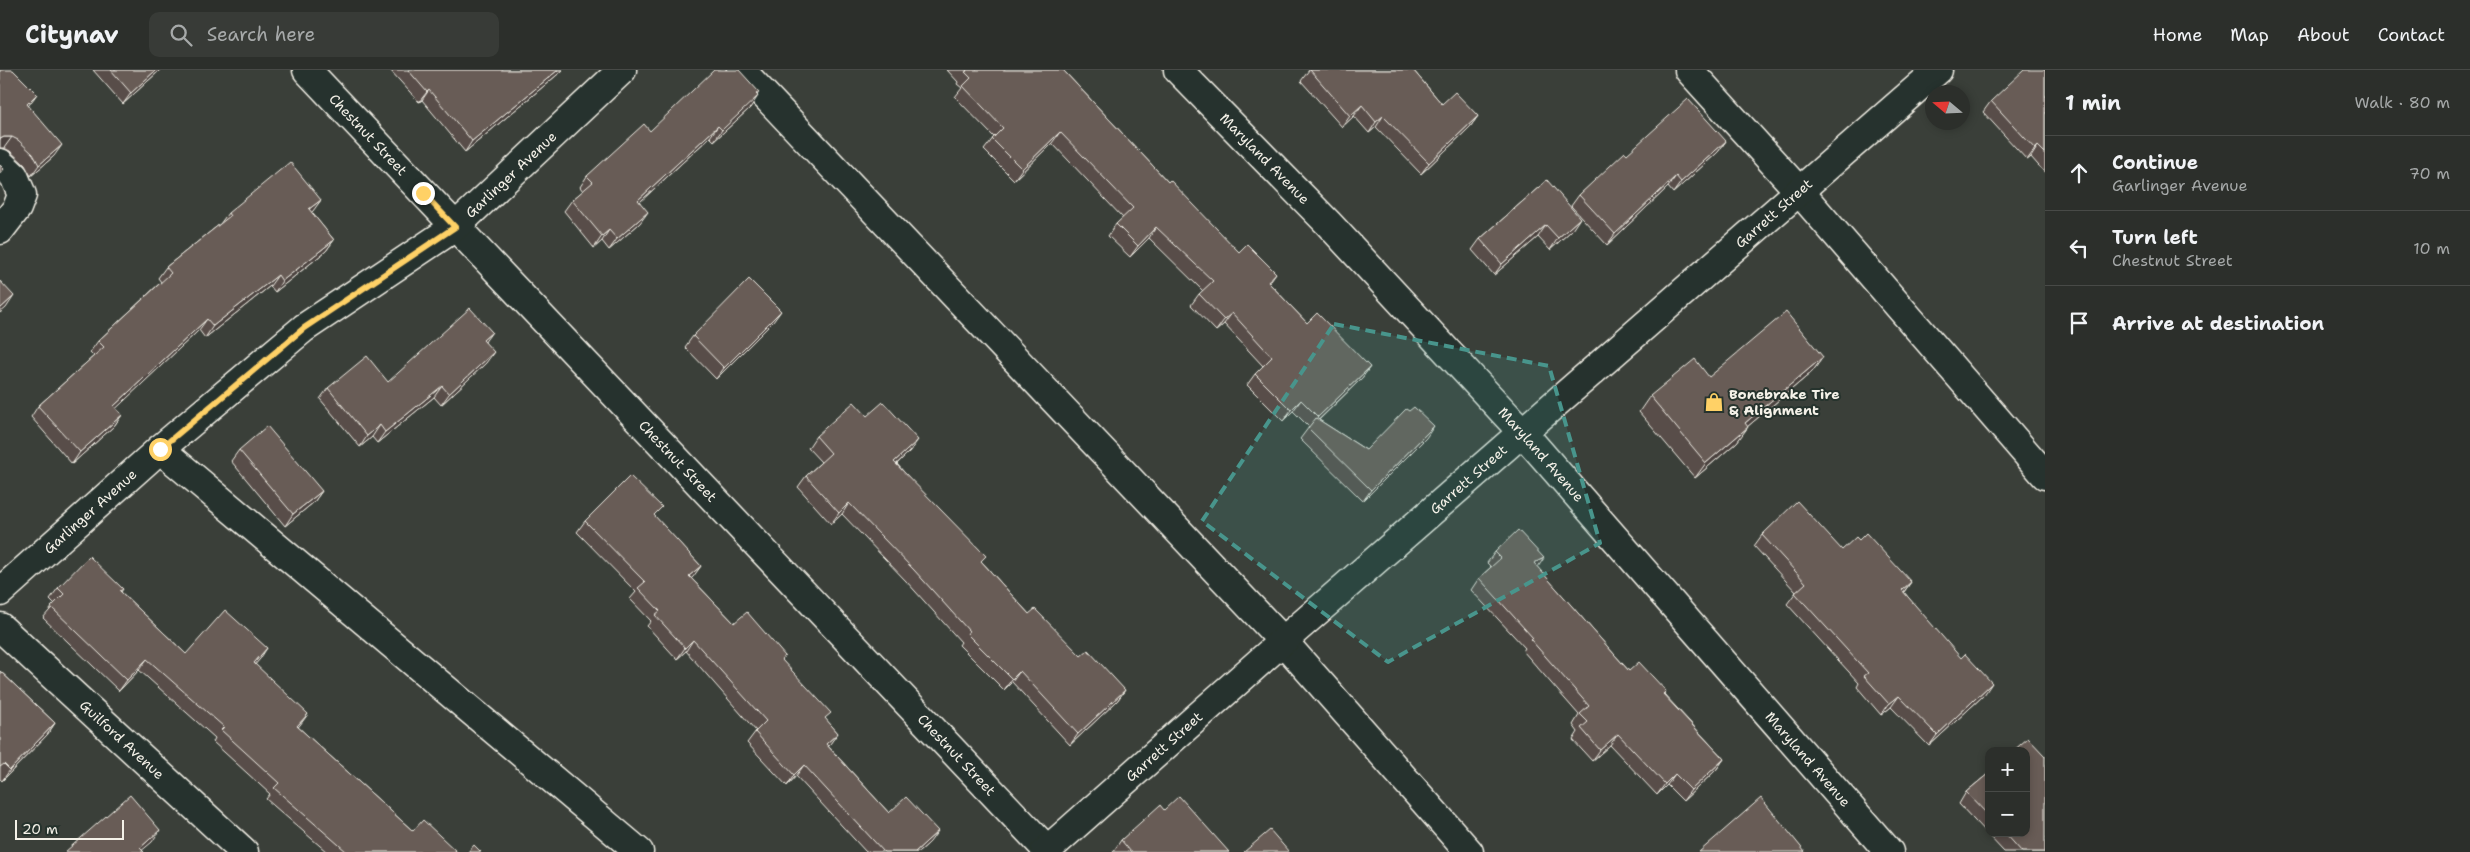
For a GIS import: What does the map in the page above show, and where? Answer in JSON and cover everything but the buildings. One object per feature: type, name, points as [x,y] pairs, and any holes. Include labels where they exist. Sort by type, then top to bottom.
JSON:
[{"type":"street","name":"Chestnut Street","points":[[307,70],[1047,851]]},
{"type":"street","name":"Garlinger Avenue","points":[[0,592],[160,449],[304,328],[455,227],[622,70]]},
{"type":"street","points":[[741,70],[1284,640],[1469,852]]},
{"type":"street","name":"Maryland Avenue","points":[[1178,70],[1328,223],[1523,434],[1889,852]]},
{"type":"street","points":[[1689,70],[1799,191],[2045,475]]},
{"type":"street","name":"Garrett Street","points":[[1047,851],[1284,640],[1523,434],[1938,70]]},
{"type":"street","points":[[0,163],[14,176],[22,195],[17,208],[0,230]]},
{"type":"street","points":[[160,449],[639,852]]},
{"type":"street","name":"Guilford Avenue","points":[[0,627],[244,852]]},
{"type":"highlighted area","points":[[1334,324],[1549,366],[1600,543],[1388,662],[1202,521]]},
{"type":"place","name":"Bonebrake Tire & Alignment","points":[[1714,402]]},
{"type":"route","points":[[160,449],[304,328],[455,227],[423,193]]}]
